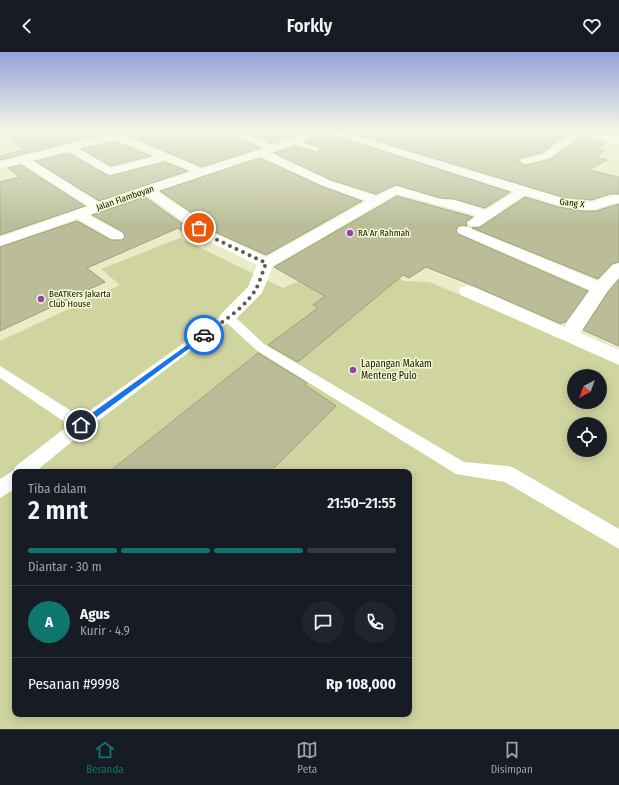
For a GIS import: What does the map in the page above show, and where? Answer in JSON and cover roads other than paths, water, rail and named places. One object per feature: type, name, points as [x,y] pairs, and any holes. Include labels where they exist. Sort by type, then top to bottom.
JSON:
[{"type":"street","points":[[28,163],[98,207]]},
{"type":"street","points":[[94,163],[110,172],[144,163]]},
{"type":"street","points":[[179,163],[202,172]]},
{"type":"street","name":"Jalan Flamboyan","points":[[0,242],[229,163]]},
{"type":"street","points":[[283,163],[326,183],[377,201]]},
{"type":"street","name":"Gang X","points":[[433,163],[567,203],[592,206],[611,199],[619,199]]},
{"type":"street","points":[[147,190],[209,236],[266,263]]},
{"type":"street","points":[[228,317],[256,289],[266,263],[396,190],[438,204],[450,203],[486,215]]},
{"type":"street","points":[[525,190],[464,230],[600,288]]},
{"type":"street","points":[[79,214],[117,236]]},
{"type":"street","points":[[568,336],[600,288],[619,268]]},
{"type":"street","points":[[467,291],[619,358]]},
{"type":"lane","points":[[26,469],[81,425],[228,317],[260,346],[462,469],[508,474],[619,540]]},
{"type":"lane","points":[[0,371],[81,425]]},
{"type":"lane","points":[[0,490],[12,480]]},
{"type":"place","name":"RA Ar Rahmah","points":[[350,233]]},
{"type":"place","name":"BeATKers Jakarta Club House","points":[[41,299]]},
{"type":"place","name":"Lapangan Makam Menteng Pulo","points":[[353,370]]}]
